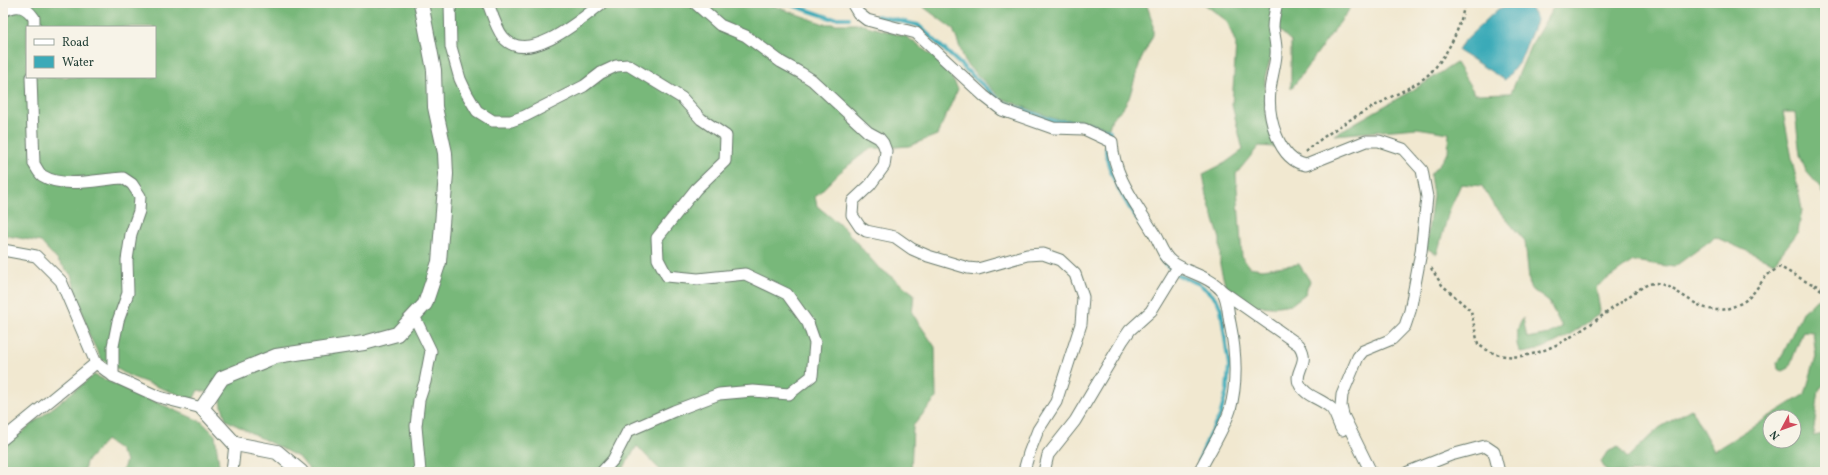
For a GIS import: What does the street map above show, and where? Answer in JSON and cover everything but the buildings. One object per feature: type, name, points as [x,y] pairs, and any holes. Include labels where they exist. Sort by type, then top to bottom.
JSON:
[{"type":"street","points":[[202,408],[222,378],[276,356],[364,343],[397,334],[425,304],[439,262],[446,174],[445,153],[436,107],[434,70],[421,3]]},
{"type":"street","points":[[450,3],[451,48],[460,79],[466,94],[477,110],[493,121],[511,120],[525,116],[584,86],[601,73],[616,66],[628,65],[682,98],[701,119],[726,136],[725,161],[696,189],[657,238],[658,260],[667,276],[698,279],[745,274],[787,294],[808,323],[815,343],[812,376],[789,394],[753,391],[719,394],[674,411],[628,431],[613,460],[602,472]]},
{"type":"street","points":[[488,3],[503,37],[511,43],[519,46],[535,44],[562,34],[602,3]]},
{"type":"street","points":[[695,3],[720,25],[746,36],[780,62],[812,80],[868,132],[879,138],[884,143],[886,151],[884,166],[879,174],[853,201],[852,215],[860,226],[875,233],[895,237],[912,249],[928,256],[968,268],[978,269],[1027,255],[1043,254],[1060,260],[1075,274],[1083,297],[1081,324],[1056,402],[1038,430],[1028,453],[1025,467],[1026,472]]},
{"type":"street","points":[[852,3],[858,13],[867,20],[916,34],[984,96],[1002,110],[1053,128],[1084,129],[1112,142],[1118,171],[1129,196],[1154,233],[1160,247],[1175,270],[1207,280],[1299,345],[1304,352],[1304,361],[1298,378],[1299,384],[1306,392],[1331,408],[1340,428],[1351,444],[1356,441]]},
{"type":"street","points":[[1277,3],[1273,25],[1276,53],[1269,92],[1270,110],[1278,142],[1286,154],[1298,164],[1306,165],[1366,141],[1379,141],[1403,148],[1422,170],[1427,197],[1421,252],[1410,311],[1405,326],[1392,340],[1363,351],[1358,358],[1342,395],[1341,406],[1343,416],[1371,472]]},
{"type":"street","points":[[3,12],[10,8],[19,7],[28,10],[34,18],[34,26]]},
{"type":"street","points":[[31,78],[34,164],[42,176],[56,182],[75,183],[123,178],[132,184],[140,196],[139,211],[132,234],[127,260],[128,293],[118,321],[112,346],[113,376]]},
{"type":"street","points":[[3,250],[36,256],[61,281],[96,363],[113,376],[159,397],[202,408],[235,444],[277,452],[301,472]]},
{"type":"street","points":[[1044,472],[1048,455],[1079,416],[1123,340],[1130,330],[1151,311],[1175,270]]},
{"type":"street","points":[[1199,472],[1230,410],[1236,378],[1234,346],[1222,291]]},
{"type":"street","points":[[414,316],[431,350],[425,382],[419,400],[416,426],[420,472]]},
{"type":"street","points":[[3,439],[96,363]]},
{"type":"street","points":[[232,472],[235,444]]},
{"type":"street","points":[[1408,472],[1451,454],[1485,446],[1494,452],[1499,472]]},
{"type":"path","points":[[1298,164],[1301,156],[1328,135],[1364,111],[1429,74],[1439,62],[1459,27],[1464,3]]},
{"type":"path","points":[[1421,252],[1442,285],[1471,312],[1478,344],[1488,353],[1514,356],[1536,354],[1569,338],[1639,290],[1654,283],[1669,287],[1702,308],[1717,310],[1729,308],[1744,301],[1770,274],[1780,268],[1825,288]]},
{"type":"path","points":[[1812,283],[1825,292]]},
{"type":"green space","points":[[3,3],[766,3],[824,24],[860,24],[907,37],[934,57],[949,73],[958,89],[937,135],[909,146],[869,149],[840,172],[815,197],[817,206],[844,228],[877,266],[914,294],[912,313],[935,347],[936,398],[913,426],[911,472],[662,472],[637,446],[621,472],[311,472],[300,458],[226,420],[219,395],[198,390],[193,400],[129,376],[101,359],[89,335],[71,275],[41,242],[3,235]]},
{"type":"green space","points":[[918,3],[1146,3],[1153,23],[1153,35],[1140,62],[1129,98],[1123,108],[1112,118],[1109,128],[1081,120],[1055,119],[1001,98],[966,64],[953,29]]},
{"type":"green space","points":[[1203,3],[1354,3],[1291,89],[1291,41],[1279,30],[1265,77],[1265,109],[1274,147],[1259,146],[1236,174],[1242,257],[1249,267],[1262,269],[1299,264],[1310,281],[1305,294],[1292,304],[1271,307],[1253,305],[1225,285],[1220,265],[1220,239],[1208,201],[1203,174],[1225,163],[1243,150],[1232,105],[1236,44],[1227,21]]},
{"type":"green space","points":[[1556,3],[1825,3],[1825,199],[1819,186],[1806,171],[1800,155],[1795,112],[1783,112],[1802,210],[1798,232],[1774,263],[1715,237],[1674,267],[1633,261],[1596,287],[1600,311],[1598,315],[1571,334],[1552,344],[1521,353],[1517,345],[1517,331],[1523,318],[1527,338],[1549,334],[1562,327],[1549,302],[1530,288],[1525,241],[1492,203],[1482,186],[1461,184],[1449,211],[1437,254],[1426,248],[1433,195],[1430,175],[1448,153],[1449,133],[1417,128],[1334,135],[1423,84],[1456,63],[1475,94],[1511,93],[1530,47]]},
{"type":"green space","points":[[1820,297],[1825,299],[1825,383],[1819,390],[1813,436],[1825,434],[1825,472],[1607,472],[1601,462],[1607,452],[1618,447],[1627,458],[1659,428],[1691,409],[1714,451],[1762,421],[1762,449],[1802,449],[1802,409],[1781,409],[1805,394],[1816,356],[1813,332],[1803,331],[1789,368],[1783,371],[1778,369],[1777,363],[1785,350],[1802,312]]},
{"type":"green space","points":[[94,375],[202,422],[215,435],[220,472],[122,472],[126,461],[119,449],[106,440],[86,462],[84,472],[3,472],[3,447]]},
{"type":"water","points":[[1514,3],[1527,3],[1537,19],[1520,61],[1505,80],[1458,51],[1463,42],[1498,9]]},
{"type":"waterway","points":[[786,3],[831,18],[849,18]]},
{"type":"waterway","points":[[877,16],[918,25],[1001,102],[1053,121],[1081,123],[1110,131],[1106,149],[1111,172],[1123,197],[1152,240]]},
{"type":"waterway","points":[[1160,257],[1164,263],[1178,275],[1199,284],[1208,291],[1217,300],[1221,309],[1229,366],[1227,390],[1220,416],[1209,436],[1199,461]]}]
